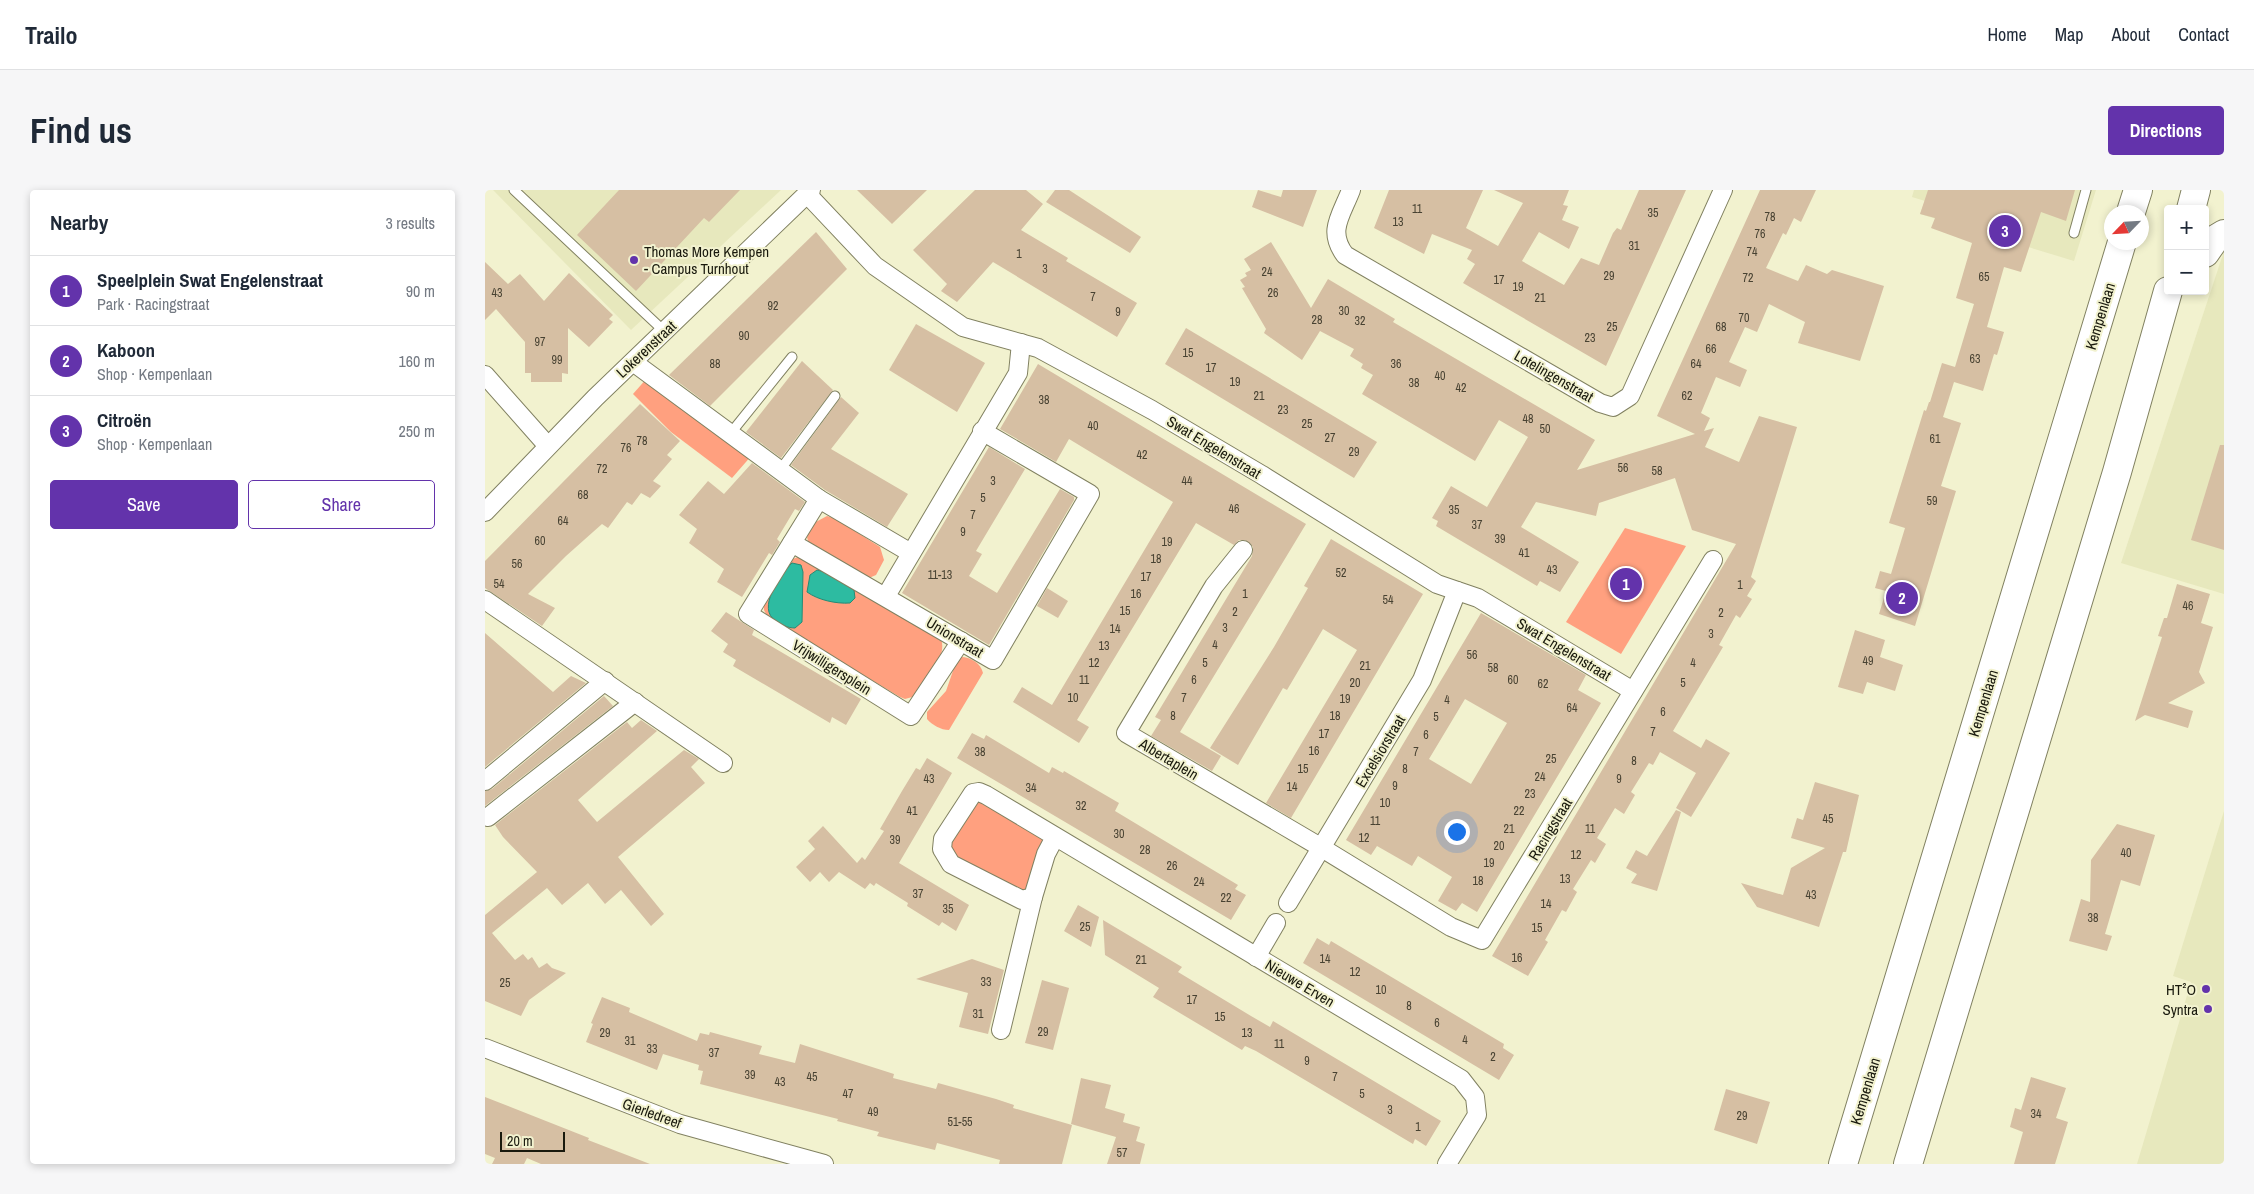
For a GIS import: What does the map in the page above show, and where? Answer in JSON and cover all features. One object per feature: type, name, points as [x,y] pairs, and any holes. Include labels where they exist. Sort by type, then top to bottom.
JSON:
[{"type":"main road","points":[[2133,205],[2138,190]]},
{"type":"main road","points":[[2192,205],[2196,190]]},
{"type":"main road","points":[[2207,250],[2214,240],[2224,234]]},
{"type":"main road","name":"Kempenlaan","points":[[1843,1164],[2120,250]]},
{"type":"main road","points":[[1908,1164],[2117,472],[2167,295]]},
{"type":"street","name":"Lotelingenstraat","points":[[1351,190],[1335,232],[1337,244],[1345,255],[1600,403],[1613,406],[1630,396],[1723,190]]},
{"type":"street","name":"Lokerenstraat","points":[[485,512],[547,445],[809,192]]},
{"type":"street","name":"Swat Engelenstraat","points":[[809,192],[875,266],[963,327],[1038,348],[1152,410],[1262,475],[1437,584],[1478,598],[1633,691]]},
{"type":"street","points":[[792,543],[886,596],[1018,373],[1021,343]]},
{"type":"street","points":[[633,362],[819,499],[911,553]]},
{"type":"street","points":[[485,375],[547,445]]},
{"type":"street","name":"Unionstraat","points":[[886,596],[993,660],[1090,494],[982,431]]},
{"type":"street","name":"Vrijwilligersplein","points":[[819,499],[748,614],[911,716],[961,640]]},
{"type":"street","name":"Albertaplein","points":[[1243,550],[1214,586],[1126,733],[1322,848]]},
{"type":"street","name":"Racingstraat","points":[[1322,848],[1451,927],[1482,940],[1713,560]]},
{"type":"street","name":"Excelsiorstraat","points":[[1288,903],[1422,680],[1457,591]]},
{"type":"street","points":[[485,600],[723,763]]},
{"type":"street","points":[[485,781],[605,681]]},
{"type":"street","points":[[488,818],[635,702]]},
{"type":"street","name":"Nieuwe Erven","points":[[1033,897],[1021,900],[1009,896],[951,864],[942,849],[943,839],[973,793],[979,792],[1461,1079],[1475,1097],[1477,1115],[1447,1164]]},
{"type":"street","points":[[1001,1030],[1033,897],[1046,854],[1055,837]]},
{"type":"street","points":[[1256,956],[1276,924]]},
{"type":"street","name":"Gierledreef","points":[[485,1048],[679,1124],[823,1164]]},
{"type":"lane","points":[[514,190],[665,332]]},
{"type":"lane","points":[[2074,233],[2086,190]]},
{"type":"lane","points":[[731,434],[792,357]]},
{"type":"lane","points":[[780,470],[835,396]]},
{"type":"shaded area","name":"Thomas More Kempen - Campus Turnhout","points":[[493,190],[781,190],[631,330]]},
{"type":"shaded area","points":[[1914,190],[2096,190],[2074,261],[1920,214],[1925,201],[1912,197]]},
{"type":"shaded area","points":[[2224,251],[2224,594],[2121,563]]},
{"type":"shaded area","points":[[648,377],[752,455],[732,478],[671,432],[633,394]]},
{"type":"shaded area","points":[[827,516],[836,519],[880,547],[884,560],[876,575],[869,578],[809,545],[807,537],[812,524]]},
{"type":"shaded area","points":[[1625,528],[1686,546],[1621,654],[1566,622]]},
{"type":"shaded area","points":[[805,557],[941,639],[942,646],[939,661],[916,696],[905,699],[900,697],[768,618],[764,610],[764,603],[790,560]]},
{"type":"shaded area","points":[[961,657],[975,661],[983,673],[949,730],[943,729],[927,719],[927,712],[946,691],[954,668]]},
{"type":"shaded area","points":[[973,793],[1055,837],[1033,897],[951,864],[943,839]]},
{"type":"shaded area","name":"HT²O","points":[[2224,811],[2224,1164],[2137,1164],[2191,982],[2173,976]]},
{"type":"water","points":[[792,563],[801,565],[803,572],[802,622],[795,628],[787,627],[776,621],[770,616],[768,609],[776,583]]},
{"type":"water","points":[[817,570],[825,572],[854,590],[855,598],[850,603],[839,603],[811,595],[807,592],[810,575]]},
{"type":"building","points":[[619,190],[740,190],[709,222],[704,218],[636,291],[577,235]]},
{"type":"building","points":[[857,190],[927,190],[892,224]]},
{"type":"building","points":[[975,190],[1026,190],[1043,204],[1021,230],[1068,258],[1066,261],[1137,303],[1117,337],[993,262],[957,302],[941,291],[947,284],[913,250]]},
{"type":"building","points":[[1055,190],[1069,190],[1141,237],[1130,253],[1046,202]]},
{"type":"building","points":[[1258,190],[1281,197],[1283,190],[1317,190],[1303,227],[1252,207]]},
{"type":"building","points":[[1389,190],[1483,190],[1466,228],[1498,246],[1523,203],[1494,190],[1569,190],[1563,205],[1568,206],[1562,220],[1579,227],[1569,249],[1539,232],[1522,261],[1564,285],[1581,258],[1599,265],[1613,233],[1617,228],[1621,230],[1639,190],[1686,190],[1606,366],[1463,283],[1475,264],[1467,259],[1472,250],[1432,234],[1424,254],[1374,228]]},
{"type":"building","points":[[1760,190],[1816,190],[1801,222],[1794,218],[1786,235],[1783,233],[1766,268],[1798,281],[1806,265],[1827,274],[1832,270],[1884,286],[1860,361],[1798,343],[1805,322],[1769,304],[1757,332],[1745,327],[1729,362],[1747,370],[1740,387],[1716,377],[1701,413],[1710,418],[1704,431],[1714,428],[1705,447],[1739,462],[1759,416],[1797,427],[1751,577],[1756,581],[1747,596],[1752,599],[1740,618],[1736,615],[1719,645],[1723,647],[1673,731],[1701,748],[1706,739],[1730,753],[1691,817],[1676,808],[1696,773],[1660,752],[1653,765],[1649,763],[1631,792],[1635,795],[1624,814],[1615,808],[1597,838],[1606,844],[1595,863],[1591,860],[1573,889],[1577,892],[1566,912],[1562,910],[1545,940],[1548,942],[1528,976],[1492,956],[1736,544],[1692,530],[1675,478],[1599,503],[1596,516],[1536,502],[1521,527],[1579,562],[1560,592],[1540,581],[1537,586],[1436,526],[1438,521],[1432,518],[1451,486],[1487,507],[1528,437],[1499,420],[1475,461],[1362,394],[1373,375],[1361,368],[1363,364],[1350,356],[1354,349],[1320,331],[1302,360],[1264,333],[1266,329],[1242,288],[1245,287],[1240,280],[1247,276],[1245,273],[1251,270],[1244,259],[1271,242],[1311,308],[1328,279],[1395,319],[1393,322],[1595,440],[1577,470],[1695,434],[1657,416]]},
{"type":"building","points":[[1928,190],[2075,190],[2066,221],[2041,212],[2021,272],[2004,267],[1987,327],[2004,332],[1997,355],[1994,354],[1983,391],[1954,382],[1943,417],[1961,423],[1941,486],[1956,491],[1915,626],[1879,614],[1886,591],[1875,588],[1880,571],[1891,574],[1905,528],[1889,523],[1924,410],[1926,411],[1930,402],[1942,363],[1955,367],[1974,304],[1956,298],[1972,243],[1931,228],[1935,218],[1920,214]]},
{"type":"building","points":[[816,232],[847,269],[710,406],[669,375]]},
{"type":"building","points":[[485,262],[508,284],[520,274],[544,301],[569,273],[613,315],[609,319],[613,322],[589,347],[568,328],[568,374],[562,373],[562,382],[531,382],[531,373],[525,373],[525,342],[496,309],[485,320]]},
{"type":"building","points":[[916,324],[985,363],[957,412],[889,370]]},
{"type":"building","points":[[1186,328],[1377,442],[1354,478],[1165,364]]},
{"type":"building","points":[[802,361],[833,390],[781,458],[746,432]]},
{"type":"building","points":[[1038,364],[1306,524],[1180,732],[1221,756],[1212,771],[1151,736],[1161,720],[1155,717],[1252,556],[1253,547],[1245,540],[1239,540],[1234,545],[1196,523],[1077,720],[1089,727],[1079,743],[1013,702],[1022,687],[1052,705],[1173,502],[1069,439],[1056,462],[1000,429]]},
{"type":"building","points":[[841,397],[859,413],[831,449],[908,494],[887,527],[825,490],[791,465]]},
{"type":"building","points":[[640,404],[680,441],[667,455],[672,459],[653,481],[661,486],[650,498],[641,493],[632,505],[627,502],[608,528],[602,524],[528,594],[555,608],[542,626],[485,588],[485,561]]},
{"type":"building","points":[[2220,445],[2224,445],[2224,550],[2191,540]]},
{"type":"building","points":[[989,447],[1025,469],[976,551],[982,554],[969,576],[997,593],[1060,489],[1074,497],[1074,500],[989,645],[902,593]]},
{"type":"building","points":[[752,463],[805,502],[799,511],[795,509],[777,539],[780,542],[772,555],[769,553],[742,597],[717,582],[724,569],[689,543],[697,529],[679,515],[708,481],[724,494]]},
{"type":"building","points":[[1331,539],[1423,594],[1291,818],[1266,803],[1357,650],[1323,629],[1287,690],[1283,688],[1238,765],[1210,748],[1274,647],[1308,588],[1304,586]]},
{"type":"building","points":[[2177,584],[2210,594],[2201,623],[2213,627],[2199,672],[2205,683],[2168,703],[2193,711],[2188,728],[2145,715],[2135,721],[2162,637],[2158,636],[2164,618],[2167,618]]},
{"type":"building","points":[[1047,588],[1068,601],[1058,618],[1037,606]]},
{"type":"building","points":[[726,612],[754,630],[752,635],[861,699],[846,725],[832,717],[830,723],[733,666],[736,660],[723,652],[728,644],[711,631]]},
{"type":"building","points":[[1481,613],[1586,675],[1578,690],[1601,703],[1477,912],[1462,903],[1456,911],[1438,901],[1452,877],[1418,856],[1412,866],[1377,846],[1371,855],[1346,840]],"holes":[[[1465,699],[1507,723],[1471,784],[1429,759]]]},
{"type":"building","points":[[1855,630],[1885,640],[1880,657],[1903,665],[1895,691],[1867,682],[1863,694],[1838,687]]},
{"type":"building","points":[[485,633],[553,692],[571,676],[586,683],[485,767]]},
{"type":"building","points":[[604,696],[613,706],[485,806],[485,791],[492,789]]},
{"type":"building","points":[[641,720],[657,731],[578,800],[597,822],[684,750],[699,759],[691,767],[705,783],[618,857],[664,914],[651,926],[621,890],[605,904],[588,883],[562,905],[547,888],[492,933],[515,960],[523,954],[528,960],[532,957],[539,968],[547,963],[552,968],[566,973],[529,1000],[521,1016],[485,1001],[485,915],[537,872],[503,837],[495,825],[627,722],[632,728]]},
{"type":"building","points":[[972,733],[984,739],[986,735],[1049,773],[1052,767],[1063,773],[1064,771],[1119,803],[1115,811],[1238,885],[1235,889],[1246,895],[1231,920],[957,758]]},
{"type":"building","points":[[927,758],[952,773],[899,863],[969,905],[956,931],[942,922],[939,926],[907,906],[908,903],[876,883],[874,886],[870,883],[865,889],[839,872],[829,882],[820,872],[810,882],[796,867],[815,849],[808,841],[823,826],[857,863],[862,857],[865,860],[884,831],[880,829],[902,791],[916,768],[920,770]]},
{"type":"building","points":[[1815,782],[1859,795],[1846,852],[1843,852],[1819,927],[1757,907],[1741,883],[1783,895],[1791,868],[1825,848],[1791,838],[1797,818],[1803,820]]},
{"type":"building","points":[[1676,810],[1681,812],[1657,891],[1631,883],[1637,874],[1626,868],[1636,850],[1647,856]]},
{"type":"building","points":[[2117,824],[2155,835],[2140,886],[2121,880],[2105,934],[2112,936],[2107,951],[2069,941],[2081,899],[2090,902],[2091,860]]},
{"type":"building","points":[[1078,905],[1099,917],[1091,947],[1064,931]]},
{"type":"building","points":[[1103,920],[1182,967],[1178,972],[1251,1016],[1270,1027],[1273,1021],[1441,1121],[1426,1146],[1415,1139],[1413,1144],[1256,1051],[1245,1046],[1242,1050],[1153,997],[1159,988],[1105,955]]},
{"type":"building","points":[[1317,938],[1329,945],[1331,941],[1504,1044],[1503,1048],[1514,1055],[1499,1080],[1303,963]]},
{"type":"building","points":[[972,959],[1004,970],[988,1034],[959,1027],[968,993],[916,979]]},
{"type":"building","points":[[1042,980],[1069,988],[1053,1050],[1025,1043]]},
{"type":"building","points":[[602,997],[630,1008],[629,1012],[697,1041],[700,1033],[709,1035],[710,1032],[762,1046],[759,1054],[795,1063],[800,1044],[894,1074],[893,1078],[936,1089],[938,1083],[996,1099],[1014,1105],[1013,1108],[1072,1125],[1062,1164],[999,1164],[1000,1160],[937,1143],[935,1150],[877,1136],[879,1132],[837,1121],[838,1119],[700,1084],[703,1071],[698,1070],[699,1065],[663,1054],[657,1070],[586,1042],[593,1024],[591,1023]]},
{"type":"building","points":[[2031,1077],[2066,1088],[2056,1118],[2068,1122],[2055,1164],[2014,1164],[2023,1132],[2010,1127],[2015,1108],[2021,1110]]},
{"type":"building","points":[[1081,1078],[1111,1085],[1105,1108],[1125,1114],[1123,1122],[1140,1127],[1136,1141],[1145,1144],[1140,1164],[1107,1164],[1116,1137],[1071,1124]]},
{"type":"building","points":[[1726,1089],[1770,1102],[1757,1144],[1714,1130]]},
{"type":"building","points":[[485,1097],[650,1164],[541,1164],[527,1158],[524,1164],[492,1164],[495,1158],[485,1154]]},
{"type":"place","name":"Citroën","points":[[2005,231]]},
{"type":"place","name":"Thomas More Kempen - Campus Turnhout","points":[[634,260]]},
{"type":"place","name":"Speelplein Swat Engelenstraat","points":[[1626,584]]},
{"type":"place","name":"Kaboon","points":[[1902,598]]},
{"type":"place","name":"HT²O","points":[[2206,989]]},
{"type":"place","name":"Syntra","points":[[2208,1009]]}]
